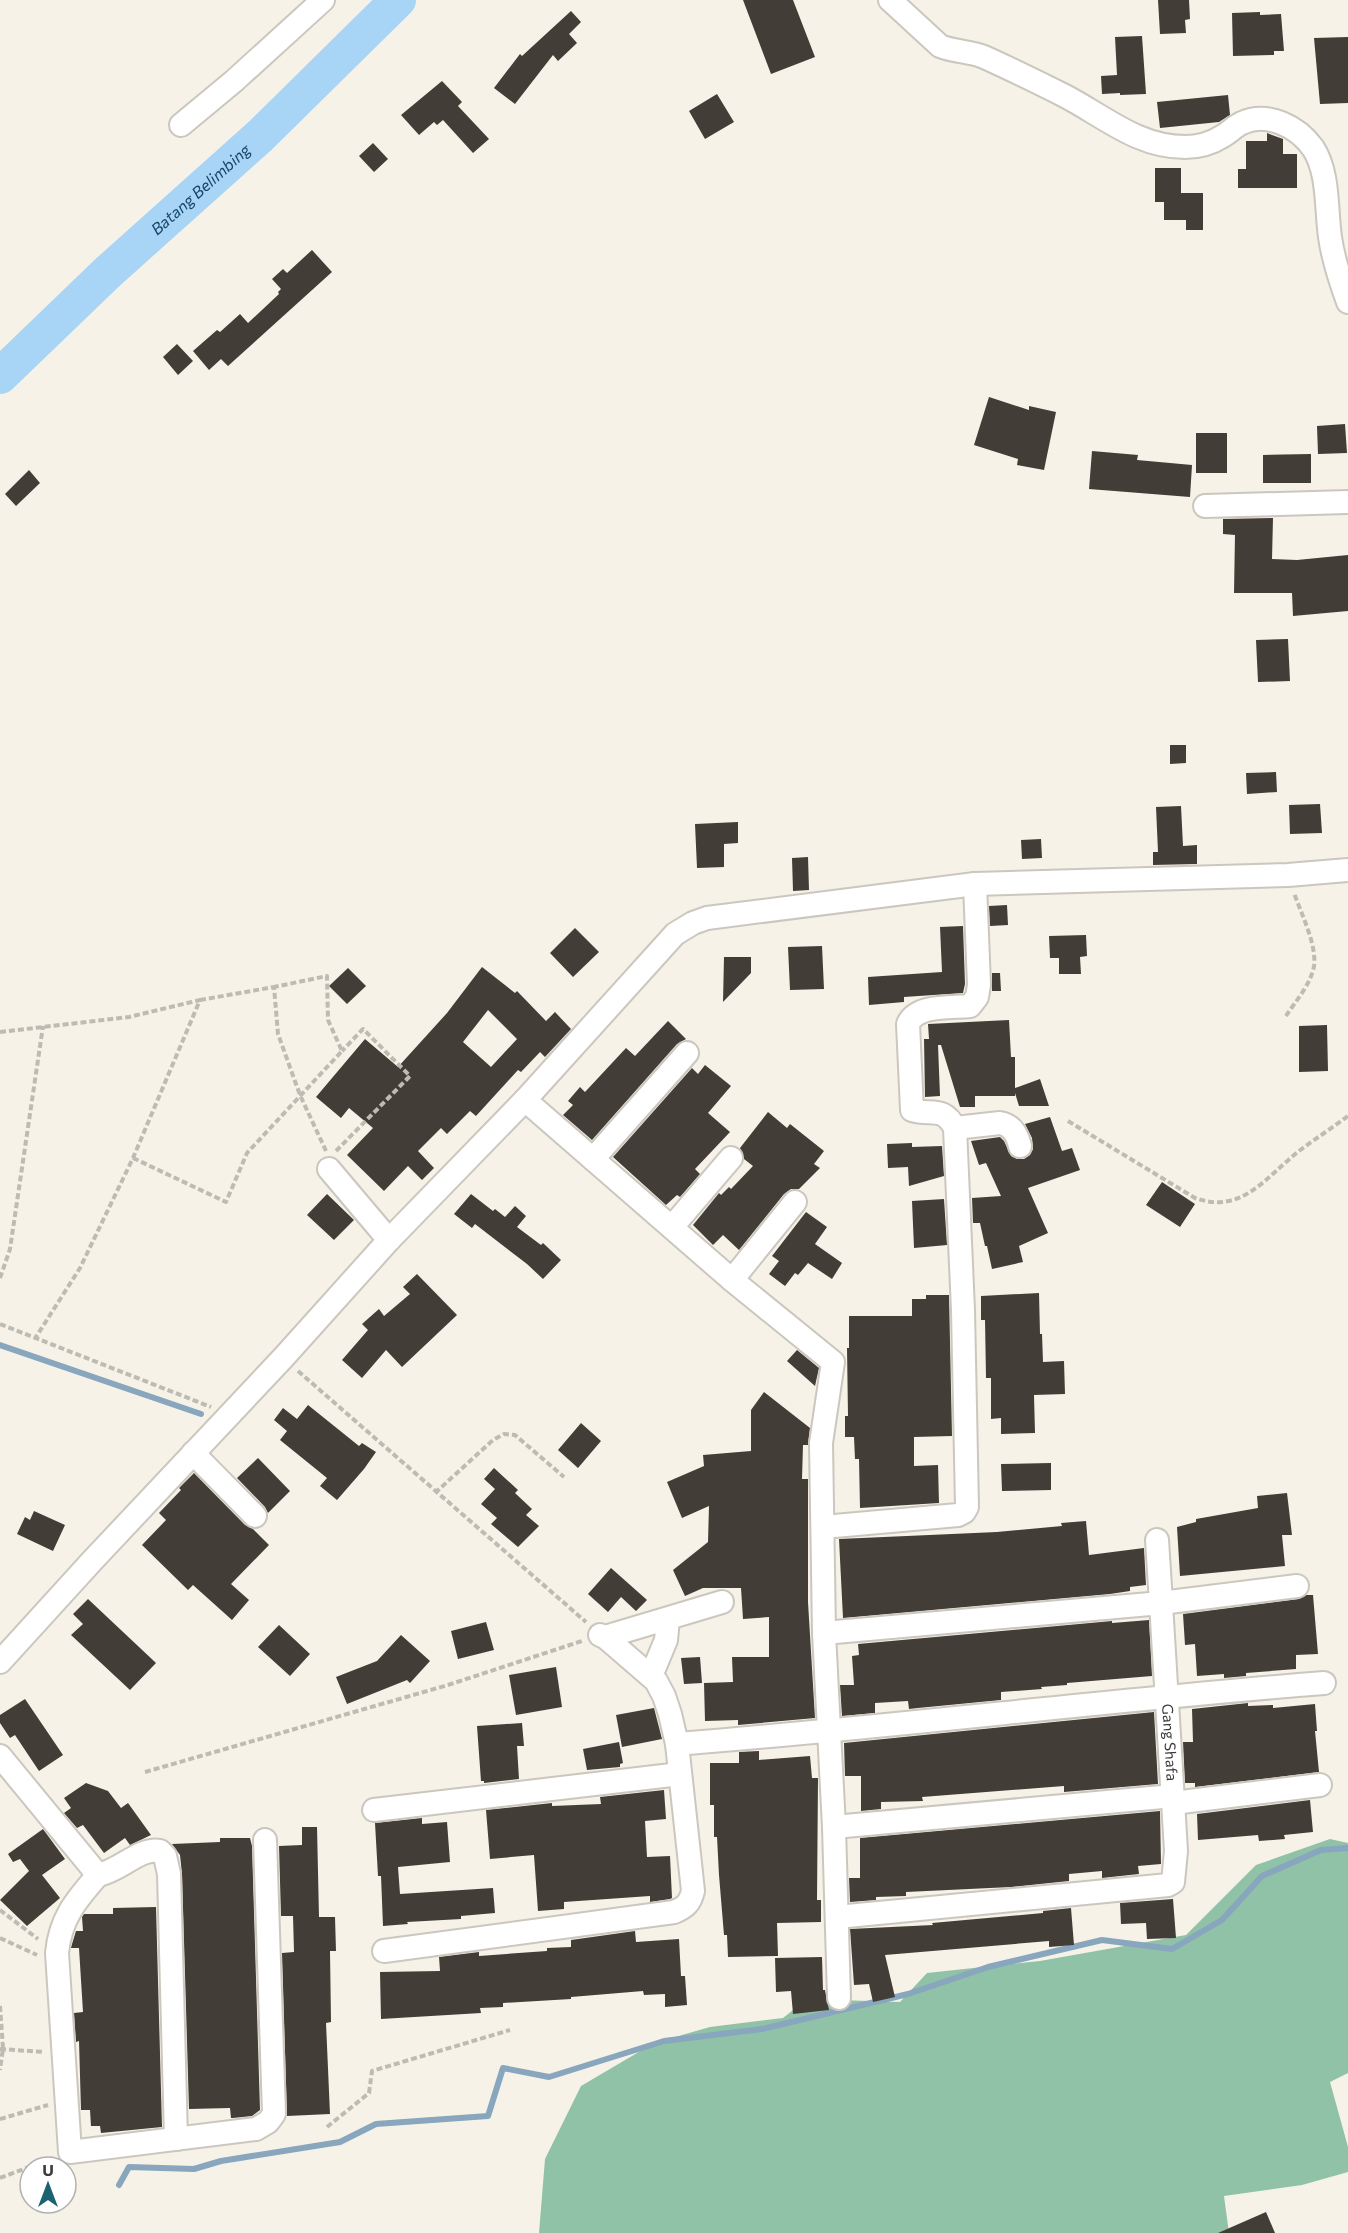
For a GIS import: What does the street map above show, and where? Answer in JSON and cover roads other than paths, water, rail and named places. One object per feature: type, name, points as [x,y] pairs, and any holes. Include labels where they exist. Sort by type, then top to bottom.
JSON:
[{"type":"street","points":[[181,125],[234,81],[323,0]]},
{"type":"street","points":[[890,0],[940,46],[981,56],[1067,97],[1138,138],[1159,144],[1186,147],[1203,145],[1223,136],[1242,122],[1258,119],[1276,120],[1293,128],[1313,148],[1318,159],[1324,179],[1335,267],[1348,302]]},
{"type":"street","points":[[1205,506],[1348,502]]},
{"type":"street","points":[[0,1662],[284,1358],[389,1240],[525,1100],[675,934],[693,922],[707,918],[975,884],[1288,875],[1348,870]]},
{"type":"street","points":[[823,1527],[958,1515],[967,1507],[963,1310],[955,1128],[948,1116],[912,1110],[908,1024],[914,1014],[924,1010],[970,1006],[977,997],[979,986],[975,884]]},
{"type":"street","points":[[593,1159],[687,1053]]},
{"type":"street","points":[[525,1100],[732,1280],[833,1362],[821,1443],[824,1633],[834,1827],[839,1998]]},
{"type":"street","points":[[955,1128],[1006,1124],[1018,1136],[1020,1146]]},
{"type":"street","points":[[672,1227],[730,1158]]},
{"type":"street","points":[[329,1169],[389,1240]]},
{"type":"street","points":[[732,1280],[795,1202]]},
{"type":"street","points":[[193,1453],[255,1516]]},
{"type":"street","name":"Gang Shafa","points":[[837,1917],[1171,1884],[1175,1877],[1176,1866],[1168,1695],[1157,1540]]},
{"type":"street","points":[[824,1633],[1161,1603],[1297,1586]]},
{"type":"street","points":[[384,1951],[674,1912],[686,1907],[693,1891],[677,1744],[664,1696],[651,1676],[603,1636],[722,1602]]},
{"type":"street","points":[[651,1676],[666,1640],[669,1619]]},
{"type":"street","points":[[677,1744],[830,1732],[1168,1695],[1324,1683]]},
{"type":"street","points":[[0,1756],[98,1875]]},
{"type":"street","points":[[374,1810],[680,1774]]},
{"type":"street","points":[[834,1827],[1173,1800],[1320,1785]]},
{"type":"street","points":[[176,2139],[168,1874],[165,1856],[160,1851],[147,1851],[118,1869],[98,1875],[77,1898],[58,1935],[57,1959],[70,2152],[176,2139],[256,2129],[268,2122],[274,2114],[265,1840]]},
{"type":"waterway","name":"Batang Belimbing","points":[[0,376],[108,272],[260,136],[398,0]]},
{"type":"waterway","points":[[0,1345],[201,1414]]},
{"type":"waterway","points":[[119,2185],[129,2167],[194,2169],[221,2161],[340,2142],[376,2124],[488,2116],[503,2068],[549,2077],[664,2041],[762,2029],[908,1994],[988,1967],[1102,1940],[1172,1949],[1222,1920],[1262,1876],[1321,1850],[1348,1848]]}]
